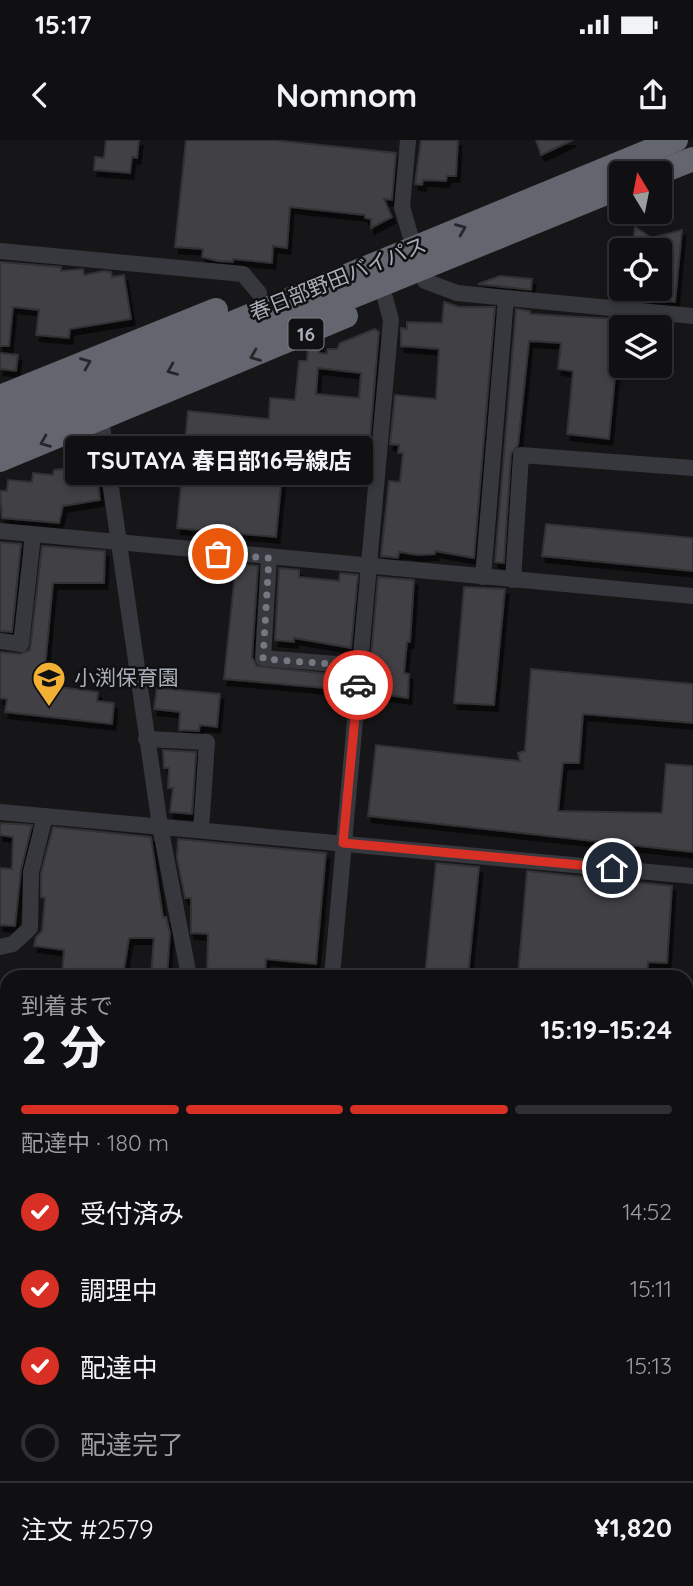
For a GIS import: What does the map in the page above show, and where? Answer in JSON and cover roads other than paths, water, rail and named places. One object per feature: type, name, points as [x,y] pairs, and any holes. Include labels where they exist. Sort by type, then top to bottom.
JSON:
[{"type":"highway","name":"春日部野田バイパス","points":[[0,419],[676,140]]},
{"type":"highway","points":[[672,167],[693,159]]},
{"type":"highway","name":"春日部野田バイパス","points":[[0,440],[609,192]]},
{"type":"highway","name":"16","points":[[0,460],[279,346],[425,281],[609,192]]},
{"type":"highway","name":"16","points":[[0,397],[259,293],[406,251]]},
{"type":"street","points":[[406,251],[402,207],[408,140]]},
{"type":"street","points":[[0,251],[243,274],[259,293]]},
{"type":"street","points":[[425,281],[457,293],[693,316]]},
{"type":"street","points":[[332,970],[391,320],[385,298]]},
{"type":"street","points":[[483,577],[506,298]]},
{"type":"street","points":[[101,419],[146,739],[188,970]]},
{"type":"street","points":[[513,580],[521,455],[693,468]]},
{"type":"street","points":[[0,531],[693,596]]},
{"type":"street","points":[[0,641],[21,644],[33,535]]},
{"type":"street","points":[[269,558],[263,659],[360,666]]},
{"type":"street","points":[[146,739],[207,742],[201,830]]},
{"type":"street","points":[[0,812],[693,876]]},
{"type":"street","points":[[0,947],[13,944],[30,928],[31,872],[46,816]]},
{"type":"place","name":"TSUTAYA 春日部16号線店","points":[[218,554]]},
{"type":"place","name":"小渕保育園","points":[[49,708]]}]
